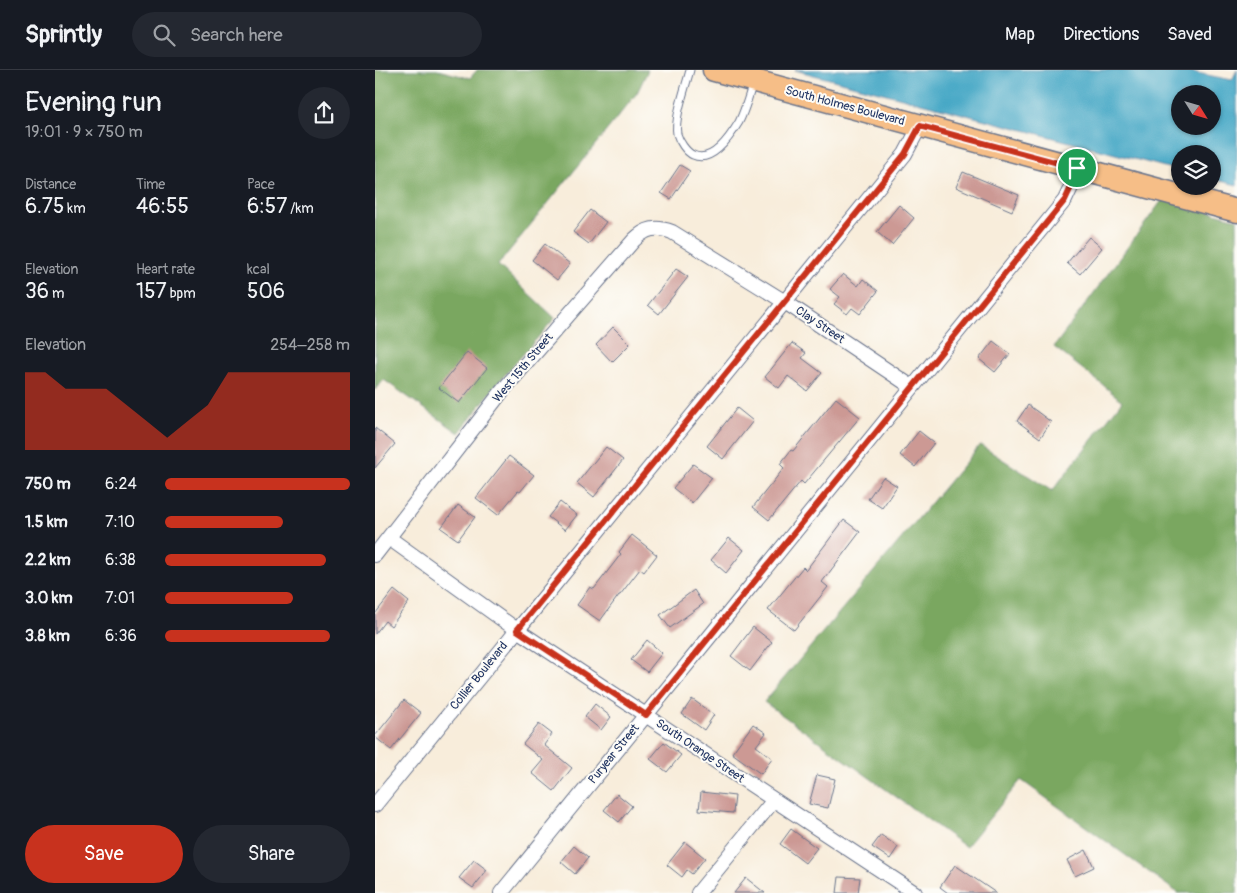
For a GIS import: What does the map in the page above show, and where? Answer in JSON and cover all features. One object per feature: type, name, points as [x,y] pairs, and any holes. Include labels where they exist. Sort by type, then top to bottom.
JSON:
[{"type":"main road","name":"South Holmes Boulevard","points":[[714,70],[1237,211]]},
{"type":"street","name":"Collier Boulevard","points":[[375,805],[905,154],[920,126]]},
{"type":"street","name":"Puryear Street","points":[[501,893],[1065,200],[1073,183],[1077,168]]},
{"type":"street","name":"West 15th Street","points":[[375,555],[503,390],[634,240],[641,233],[650,229],[661,228],[676,234]]},
{"type":"street","name":"Clay Street","points":[[676,234],[785,302],[913,387]]},
{"type":"street","name":"South Orange Street","points":[[389,538],[517,630],[915,893]]},
{"type":"street","points":[[698,893],[774,800]]},
{"type":"lane","points":[[690,70],[677,118],[677,133],[681,143],[691,155],[702,158],[714,154],[725,143],[739,122],[753,80]]},
{"type":"green space","points":[[375,70],[437,70],[470,78],[477,70],[648,70],[637,93],[498,265],[555,318],[497,384],[459,433],[384,380],[375,390]]},
{"type":"green space","points":[[1163,199],[1237,219],[1237,893],[1178,893],[1021,780],[966,847],[764,702],[980,445],[1052,491],[1122,401],[1054,347]]},
{"type":"water","points":[[795,70],[1186,70],[1232,80],[1237,70],[1237,185],[1221,181],[1221,145],[1171,145],[1171,169]]},
{"type":"building","points":[[680,165],[690,171],[671,199],[661,193]]},
{"type":"building","points":[[963,172],[1019,195],[1012,211],[956,187]]},
{"type":"building","points":[[899,205],[914,218],[892,245],[877,232]]},
{"type":"building","points":[[590,210],[606,222],[589,244],[573,232]]},
{"type":"building","points":[[1089,237],[1102,248],[1080,274],[1067,263]]},
{"type":"building","points":[[545,244],[570,264],[557,280],[532,260]]},
{"type":"building","points":[[676,269],[688,277],[659,314],[648,305]]},
{"type":"building","points":[[843,274],[858,286],[863,279],[878,291],[860,314],[852,308],[847,314],[834,304],[840,297],[830,289]]},
{"type":"building","points":[[613,327],[630,344],[612,362],[596,345]]},
{"type":"building","points":[[993,341],[1010,354],[995,372],[979,359]]},
{"type":"building","points":[[792,343],[806,353],[802,358],[822,373],[807,391],[788,376],[779,388],[765,377]]},
{"type":"building","points":[[467,352],[487,368],[459,403],[439,388]]},
{"type":"building","points":[[836,398],[860,417],[804,484],[801,481],[769,520],[753,507],[784,468],[780,464],[791,450],[793,451]]},
{"type":"building","points":[[1028,405],[1051,422],[1040,438],[1017,421]]},
{"type":"building","points":[[737,408],[753,421],[723,459],[707,446]]},
{"type":"building","points":[[375,428],[395,444],[375,468]]},
{"type":"building","points":[[919,431],[934,443],[915,467],[900,455]]},
{"type":"building","points":[[606,447],[623,460],[594,497],[577,483]]},
{"type":"building","points":[[509,456],[534,475],[498,515],[476,498]]},
{"type":"building","points":[[693,464],[712,478],[692,503],[673,488]]},
{"type":"building","points":[[883,477],[897,486],[882,508],[868,499]]},
{"type":"building","points":[[560,502],[577,515],[565,530],[548,517]]},
{"type":"building","points":[[458,505],[475,517],[458,540],[441,528]]},
{"type":"building","points":[[844,520],[860,532],[822,582],[828,587],[794,630],[768,610],[803,567],[806,570]]},
{"type":"building","points":[[632,535],[657,555],[644,572],[640,569],[600,621],[577,605],[590,587],[594,589],[621,554],[619,552]]},
{"type":"building","points":[[729,538],[744,550],[726,573],[711,560]]},
{"type":"building","points":[[394,590],[409,602],[391,626],[385,621],[375,634],[375,614]]},
{"type":"building","points":[[694,590],[703,604],[670,628],[660,615]]},
{"type":"building","points":[[753,627],[772,642],[750,671],[731,656]]},
{"type":"building","points":[[647,640],[662,653],[647,672],[631,660]]},
{"type":"building","points":[[692,699],[714,715],[704,730],[682,714]]},
{"type":"building","points":[[404,700],[421,713],[391,750],[375,736]]},
{"type":"building","points":[[595,704],[611,717],[601,730],[585,717]]},
{"type":"building","points":[[539,724],[552,734],[544,745],[572,768],[554,791],[532,773],[543,760],[523,744]]},
{"type":"building","points":[[753,724],[766,733],[756,746],[772,758],[761,774],[732,753]]},
{"type":"building","points":[[664,742],[681,755],[667,772],[650,759]]},
{"type":"building","points":[[817,775],[835,779],[828,808],[809,804]]},
{"type":"building","points":[[701,792],[735,796],[733,813],[699,810]]},
{"type":"building","points":[[617,794],[632,806],[619,822],[604,810]]},
{"type":"building","points":[[791,829],[817,848],[805,863],[780,844]]},
{"type":"building","points":[[881,835],[898,847],[890,859],[872,847]]},
{"type":"building","points":[[685,842],[705,858],[692,874],[687,870],[682,877],[667,865]]},
{"type":"building","points":[[574,846],[588,858],[575,874],[561,862]]},
{"type":"building","points":[[1086,850],[1094,867],[1075,876],[1067,860]]},
{"type":"building","points":[[474,860],[487,870],[473,888],[459,878]]},
{"type":"building","points":[[955,865],[996,893],[948,893],[940,887]]},
{"type":"building","points":[[839,877],[860,878],[858,893],[837,893]]},
{"type":"building","points":[[746,878],[765,893],[734,893]]},
{"type":"route","points":[[920,126],[1077,168],[1073,183],[1065,200],[646,715],[517,630],[905,154],[920,126]]}]
